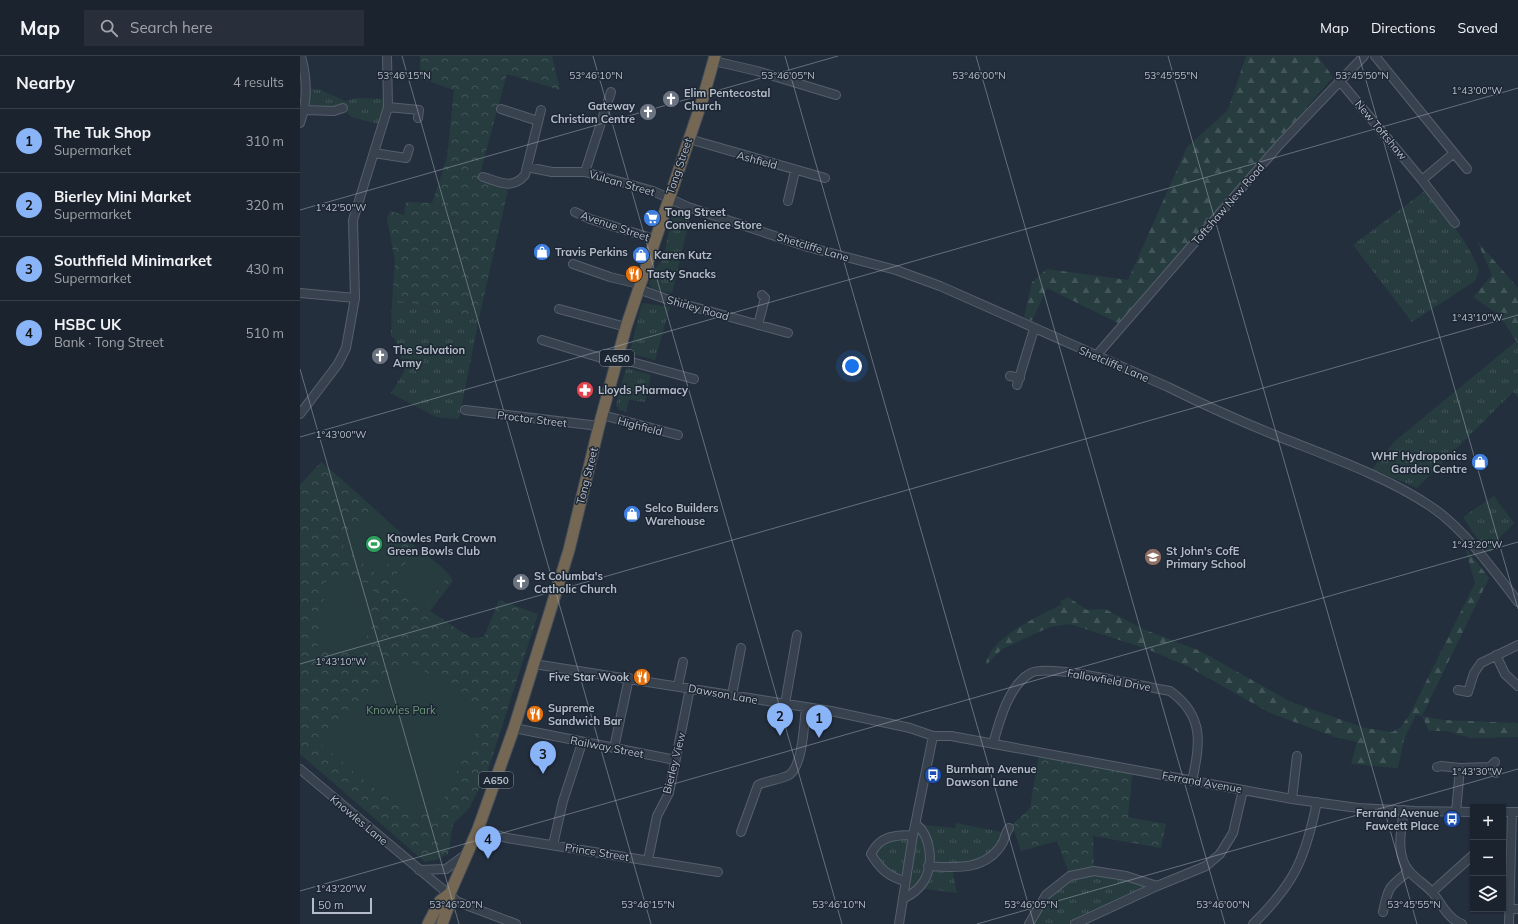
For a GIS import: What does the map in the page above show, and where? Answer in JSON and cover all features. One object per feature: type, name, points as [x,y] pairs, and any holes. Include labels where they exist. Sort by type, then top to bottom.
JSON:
[{"type":"highway","name":"Tong Street","points":[[442,924],[449,905],[450,893],[465,855],[478,829],[514,728],[569,550],[599,426],[638,286],[689,139],[714,58]]},
{"type":"highway","name":"Tong Street","points":[[428,924],[440,902],[450,893]]},
{"type":"street","points":[[300,123],[305,110],[306,88],[301,56]]},
{"type":"street","points":[[300,414],[338,364],[346,348],[355,298],[352,220],[388,107],[387,56]]},
{"type":"street","name":"Toftshaw New Road","points":[[1096,356],[1280,144],[1339,80],[1364,56]]},
{"type":"street","points":[[1375,56],[1467,169]]},
{"type":"street","points":[[714,58],[836,95]]},
{"type":"street","name":"New Toftshaw","points":[[1339,80],[1422,180],[1455,223]]},
{"type":"street","points":[[585,172],[611,92]]},
{"type":"street","points":[[388,107],[419,110],[418,118]]},
{"type":"street","points":[[305,110],[334,111],[343,108]]},
{"type":"street","points":[[500,109],[538,121]]},
{"type":"street","points":[[483,177],[508,184],[519,182],[525,175],[528,166],[541,110]]},
{"type":"street","name":"Ashfield","points":[[689,139],[795,171],[825,178]]},
{"type":"street","points":[[374,153],[406,158],[409,149]]},
{"type":"street","points":[[1422,180],[1454,152]]},
{"type":"street","name":"Vulcan Street","points":[[528,166],[552,172],[585,172],[653,191],[668,198]]},
{"type":"street","points":[[788,201],[795,171]]},
{"type":"street","name":"Shetcliffe Lane","points":[[668,198],[688,207],[808,247],[896,270],[940,286],[1262,430],[1331,456],[1392,485],[1433,508],[1453,525],[1493,569],[1518,602]]},
{"type":"street","name":"Avenue Street","points":[[576,212],[590,219],[654,239]]},
{"type":"street","name":"Shirley Road","points":[[572,264],[638,286],[669,300],[788,333]]},
{"type":"street","points":[[300,293],[355,298]]},
{"type":"street","points":[[758,325],[766,298],[762,295]]},
{"type":"street","points":[[558,309],[626,327]]},
{"type":"street","points":[[1010,376],[1018,381],[1034,329]]},
{"type":"street","points":[[542,340],[608,360],[617,358],[694,379]]},
{"type":"street","name":"Proctor Street","points":[[464,410],[599,426]]},
{"type":"street","name":"Highfield","points":[[602,415],[678,435]]},
{"type":"street","points":[[785,704],[797,634]]},
{"type":"street","points":[[1458,690],[1468,692],[1474,673],[1481,663],[1518,645]]},
{"type":"street","points":[[732,695],[741,648]]},
{"type":"street","points":[[1496,655],[1505,674],[1518,686]]},
{"type":"street","points":[[678,686],[683,662]]},
{"type":"street","name":"Dawson Lane","points":[[534,664],[806,707],[910,728],[933,736]]},
{"type":"street","name":"Fallowfield Drive","points":[[993,744],[1001,712],[1024,678],[1031,673],[1040,670],[1075,672],[1170,691],[1180,699],[1190,709],[1199,750],[1192,781]]},
{"type":"street","points":[[614,748],[629,678]]},
{"type":"street","name":"Bierley View","points":[[648,860],[657,816],[669,793],[690,688]]},
{"type":"street","points":[[741,832],[758,786],[765,781],[788,776],[792,773],[799,762],[806,707]]},
{"type":"street","name":"Railway Street","points":[[514,728],[582,743],[675,760]]},
{"type":"street","points":[[900,924],[913,835],[933,736]]},
{"type":"street","name":"Ferrand Avenue","points":[[933,736],[951,736],[1292,799],[1358,808],[1470,812]]},
{"type":"street","points":[[554,845],[562,801],[582,743]]},
{"type":"street","points":[[1292,799],[1297,756]]},
{"type":"street","points":[[1439,765],[1460,768],[1493,764],[1496,773]]},
{"type":"street","points":[[1456,812],[1460,768]]},
{"type":"street","name":"Knowles Lane","points":[[300,769],[419,870],[462,904],[516,924]]},
{"type":"street","points":[[1075,924],[1089,921],[1156,886],[1206,866],[1220,854],[1234,832],[1243,790]]},
{"type":"street","points":[[1253,924],[1275,903],[1289,884],[1308,841],[1317,802]]},
{"type":"street","points":[[1404,810],[1400,841],[1403,859],[1409,871],[1432,892],[1448,913],[1462,924]]},
{"type":"street","points":[[1509,924],[1515,812]]},
{"type":"street","points":[[903,899],[919,888],[925,880],[928,866],[928,839],[921,828],[916,824]]},
{"type":"street","points":[[928,866],[952,868],[972,866],[988,858],[1002,843],[1009,828]]},
{"type":"street","name":"Prince Street","points":[[478,829],[507,838],[718,872]]},
{"type":"street","points":[[906,881],[894,878],[884,872],[871,854],[876,844],[888,838],[913,835]]},
{"type":"street","points":[[419,870],[446,869],[465,855]]},
{"type":"street","points":[[1432,892],[1470,858]]},
{"type":"street","points":[[1029,924],[1046,895],[1070,876],[1094,871],[1126,876],[1156,886]]},
{"type":"street","points":[[1383,912],[1387,892],[1394,883],[1409,871]]},
{"type":"street","points":[[1509,909],[1518,909]]},
{"type":"green space","points":[[420,56],[552,56],[560,90],[507,74],[478,181],[508,190],[479,318],[392,299],[395,262],[387,218],[390,211],[404,215],[406,202],[432,203],[447,158],[454,90],[420,78]]},
{"type":"green space","points":[[1246,56],[1318,56],[1333,77],[1120,324],[1047,288],[1032,321],[1024,317],[1032,282],[1047,269],[1128,280],[1187,147],[1228,110]]},
{"type":"green space","points":[[306,88],[321,90],[345,101],[357,98],[388,99],[382,125],[351,117],[343,108],[305,110]]},
{"type":"green space","points":[[1426,190],[1469,249],[1479,270],[1475,281],[1412,322],[1353,245]]},
{"type":"green space","points":[[678,209],[691,213],[672,293],[652,289],[649,284],[655,269],[664,257],[672,215]]},
{"type":"green space","points":[[1477,241],[1518,288],[1518,344],[1506,325],[1496,313],[1473,297],[1492,275]]},
{"type":"green space","points":[[392,299],[479,318],[459,419],[436,417],[391,393],[405,370],[395,339],[391,336]]},
{"type":"green space","points":[[642,303],[670,307],[655,360],[636,355],[630,351]]},
{"type":"green space","points":[[1515,342],[1518,344],[1518,397],[1513,392],[1417,488],[1372,469],[1394,442]]},
{"type":"green space","points":[[626,368],[651,375],[645,402],[629,400],[626,412],[619,410],[616,405]]},
{"type":"green space","name":"Knowles Park","points":[[321,462],[415,546],[441,566],[450,576],[453,581],[430,611],[471,638],[484,637],[499,600],[538,614],[488,770],[469,809],[453,824],[448,854],[438,859],[425,862],[300,754],[300,485]]},
{"type":"green space","points":[[1494,496],[1514,523],[1492,545],[1491,551],[1486,552],[1463,517]]},
{"type":"green space","name":"Knowles Park Crown Green Bowls Club","points":[[372,513],[406,541],[378,576],[343,546]]},
{"type":"green space","points":[[1465,547],[1489,578],[1422,716],[1416,715],[1404,739],[1398,768],[1351,764],[1357,742],[1335,737],[1270,713],[1189,667],[1147,649],[1070,624],[1050,627],[1002,649],[986,665],[989,655],[996,645],[1017,628],[1062,604],[1060,601],[1068,597],[1087,610],[1105,609],[1143,629],[1200,651],[1291,702],[1365,728],[1392,732],[1400,728],[1410,714],[1475,583]]},
{"type":"green space","name":"Knowles Park Crown Green Bowls Club","points":[[416,551],[447,578],[420,611],[389,583]]},
{"type":"green space","points":[[327,577],[374,584],[364,655],[317,649]]},
{"type":"green space","points":[[413,663],[485,714],[439,808],[412,812],[381,794],[320,743],[355,704]]},
{"type":"green space","points":[[1422,716],[1444,720],[1518,723],[1518,737],[1471,738],[1446,731],[1429,731]]},
{"type":"green space","points":[[1039,753],[1133,770],[1128,817],[1166,824],[1161,848],[1093,836],[1094,871],[1070,876],[1057,841],[1021,851],[1012,825],[1030,808]]},
{"type":"green space","points":[[956,823],[1006,833],[988,858],[952,868],[957,893],[919,888],[908,896],[905,881],[875,862],[876,845],[913,835],[916,824],[955,828]]},
{"type":"green space","points":[[1094,871],[1157,886],[1088,919],[1090,924],[1029,924],[1046,895],[1070,876]]},
{"type":"place","name":"Elim Pentecostal Church","points":[[671,99]]},
{"type":"place","name":"Gateway Christian Centre","points":[[648,112]]},
{"type":"place","name":"Tong Street Convenience Store","points":[[652,218]]},
{"type":"place","name":"Travis Perkins","points":[[542,252]]},
{"type":"place","name":"Karen Kutz","points":[[641,255]]},
{"type":"place","name":"Tasty Snacks","points":[[634,274]]},
{"type":"place","name":"The Salvation Army","points":[[380,356]]},
{"type":"place","name":"Lloyds Pharmacy","points":[[585,390]]},
{"type":"place","name":"WHF Hydroponics Garden Centre","points":[[1480,462]]},
{"type":"place","name":"Selco Builders Warehouse","points":[[632,514]]},
{"type":"place","name":"Knowles Park Crown Green Bowls Club","points":[[374,544]]},
{"type":"place","name":"St John's CofE Primary School","points":[[1153,557]]},
{"type":"place","name":"St Columba's Catholic Church","points":[[521,582]]},
{"type":"place","name":"Five Star Wook","points":[[642,677]]},
{"type":"place","name":"Supreme Sandwich Bar","points":[[535,714]]},
{"type":"place","name":"Bierley Mini Market","points":[[780,736]]},
{"type":"place","name":"The Tuk Shop","points":[[819,738]]},
{"type":"place","name":"Southfield Minimarket","points":[[543,774]]},
{"type":"place","name":"Burnham Avenue Dawson Lane","points":[[933,775]]},
{"type":"place","name":"Ferrand Avenue Fawcett Place","points":[[1452,819]]},
{"type":"place","name":"HSBC UK","points":[[488,859]]}]
